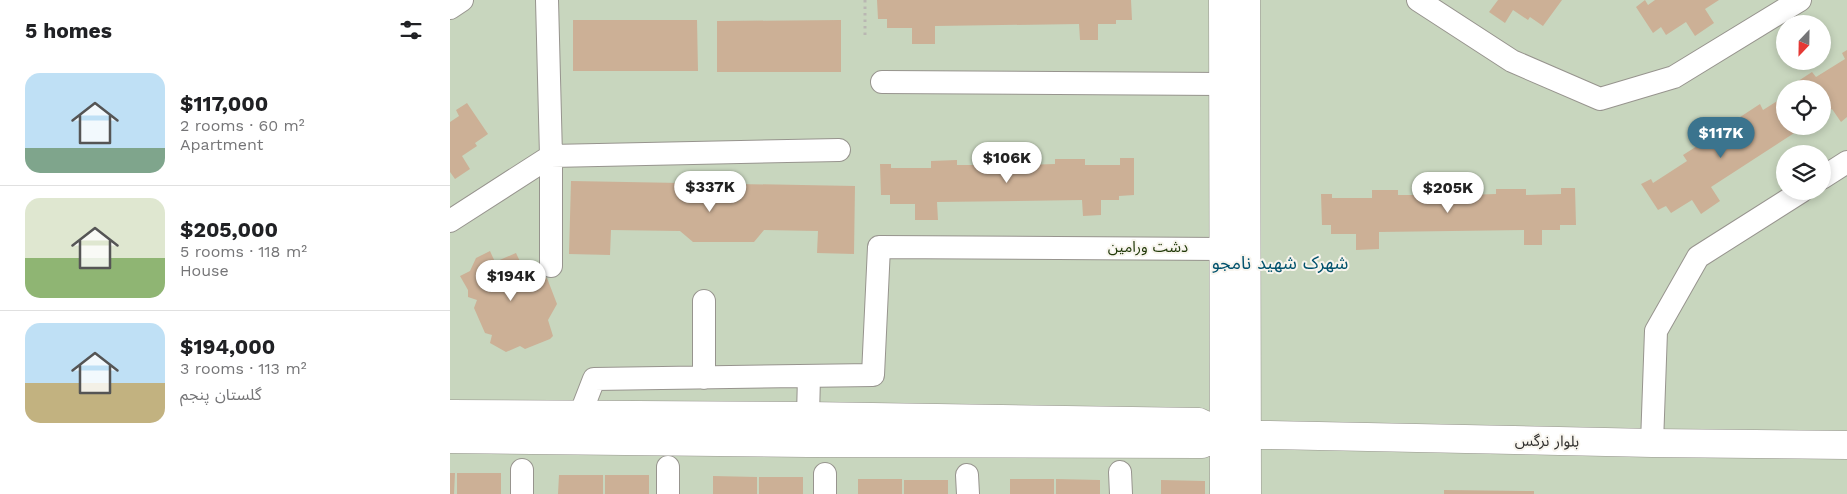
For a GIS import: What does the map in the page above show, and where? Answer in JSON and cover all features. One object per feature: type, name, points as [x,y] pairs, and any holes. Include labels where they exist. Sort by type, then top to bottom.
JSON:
[{"type":"street","points":[[450,8],[462,0]]},
{"type":"street","points":[[547,0],[551,156],[551,266]]},
{"type":"street","points":[[1223,0],[1224,249],[1236,434],[1247,494]]},
{"type":"street","points":[[1224,494],[1236,434],[1246,0]]},
{"type":"street","points":[[1418,0],[1512,62],[1600,99],[1674,77],[1800,0]]},
{"type":"street","points":[[882,82],[1223,84]]},
{"type":"street","points":[[450,221],[551,156],[839,150]]},
{"type":"street","points":[[1831,172],[1847,162]]},
{"type":"street","points":[[1652,443],[1656,331],[1698,257],[1788,200]]},
{"type":"street","points":[[580,415],[594,379],[873,375],[879,247],[1224,249]]},
{"type":"street","points":[[704,301],[704,378]]},
{"type":"street","points":[[808,443],[809,376]]},
{"type":"street","points":[[450,414],[808,416],[1199,422],[1236,434]]},
{"type":"street","points":[[450,439],[808,443],[1202,444],[1236,434]]},
{"type":"street","name":"بلوار نرگس","points":[[1236,434],[1652,443],[1847,445]]},
{"type":"street","points":[[668,467],[668,494]]},
{"type":"street","points":[[522,470],[522,494]]},
{"type":"street","points":[[1120,472],[1121,494]]},
{"type":"path","points":[[865,0],[865,39]]},
{"type":"green space","name":"دشت ورامین","points":[[450,0],[1847,0],[1847,494],[450,494]]},
{"type":"building","points":[[877,0],[1131,0],[1132,20],[1116,20],[1116,24],[1098,24],[1098,40],[1080,40],[1079,24],[935,26],[935,44],[912,44],[912,28],[887,28],[887,19],[878,19]]},
{"type":"building","points":[[1498,0],[1562,0],[1543,26],[1530,17],[1528,20],[1513,10],[1505,23],[1489,12]]},
{"type":"building","points":[[1645,0],[1648,5],[1655,0],[1719,0],[1705,9],[1714,23],[1695,36],[1686,22],[1666,35],[1661,27],[1653,33],[1636,7]]},
{"type":"building","points":[[573,20],[697,20],[698,71],[573,71]]},
{"type":"building","points":[[841,20],[841,72],[717,72],[717,21]]},
{"type":"building","points":[[1847,50],[1847,117],[1841,122],[1831,110],[1831,80],[1800,80],[1812,72],[1816,77],[1827,70],[1831,70],[1831,68],[1845,59],[1842,53]]},
{"type":"building","points":[[1776,102],[1776,135],[1791,135],[1711,187],[1720,201],[1701,214],[1692,200],[1671,213],[1666,206],[1658,210],[1641,184],[1651,179],[1653,183],[1687,161],[1683,155],[1705,141],[1708,145],[1737,126],[1734,121],[1760,104],[1763,110]]},
{"type":"building","points":[[467,103],[488,134],[475,143],[477,146],[462,156],[470,169],[455,179],[450,172],[450,122],[459,116],[456,110]]},
{"type":"building","points":[[1120,158],[1134,158],[1134,195],[1119,196],[1119,200],[1101,200],[1101,215],[1083,216],[1082,200],[937,202],[938,220],[915,220],[915,204],[890,204],[890,195],[881,195],[880,164],[891,164],[891,168],[931,168],[931,161],[957,160],[957,165],[992,165],[992,159],[1023,159],[1023,165],[1055,164],[1055,159],[1085,159],[1085,165],[1120,165]]},
{"type":"building","points":[[571,181],[855,186],[854,254],[817,253],[818,231],[764,230],[754,242],[693,242],[680,231],[611,230],[610,255],[569,254]]},
{"type":"building","points":[[1464,188],[1464,195],[1496,194],[1496,189],[1526,189],[1526,195],[1561,194],[1561,188],[1575,188],[1576,225],[1560,225],[1560,230],[1542,230],[1542,245],[1524,245],[1524,230],[1379,232],[1379,249],[1356,250],[1356,234],[1331,234],[1331,225],[1322,225],[1321,194],[1332,194],[1332,198],[1372,198],[1372,190],[1398,190],[1398,195],[1434,195],[1433,189]]},
{"type":"building","points":[[490,251],[495,262],[516,253],[525,272],[529,270],[547,278],[557,304],[548,320],[553,336],[550,339],[525,349],[520,346],[506,352],[490,343],[492,335],[485,333],[474,308],[477,300],[468,297],[468,290],[460,276],[470,271],[476,258]]},
{"type":"building","points":[[450,473],[455,473],[454,494],[450,494]]},
{"type":"building","points":[[457,473],[501,473],[501,494],[457,494]]},
{"type":"building","points":[[559,475],[603,475],[603,494],[558,494]]},
{"type":"building","points":[[605,475],[649,475],[649,494],[605,494]]},
{"type":"building","points":[[713,476],[757,477],[757,494],[713,494]]},
{"type":"building","points":[[759,477],[803,477],[803,494],[759,494]]},
{"type":"building","points":[[858,479],[902,479],[902,494],[858,494]]},
{"type":"building","points":[[1010,479],[1054,479],[1054,494],[1010,494]]},
{"type":"building","points":[[1056,479],[1100,480],[1100,494],[1056,494]]},
{"type":"building","points":[[904,480],[948,480],[948,494],[904,494]]},
{"type":"building","points":[[1161,480],[1205,481],[1205,494],[1161,494]]},
{"type":"building","points":[[1444,490],[1534,491],[1534,494],[1444,494]]},
{"type":"district","name":"شهرک شهید نامجو","points":[[1280,262]]}]
